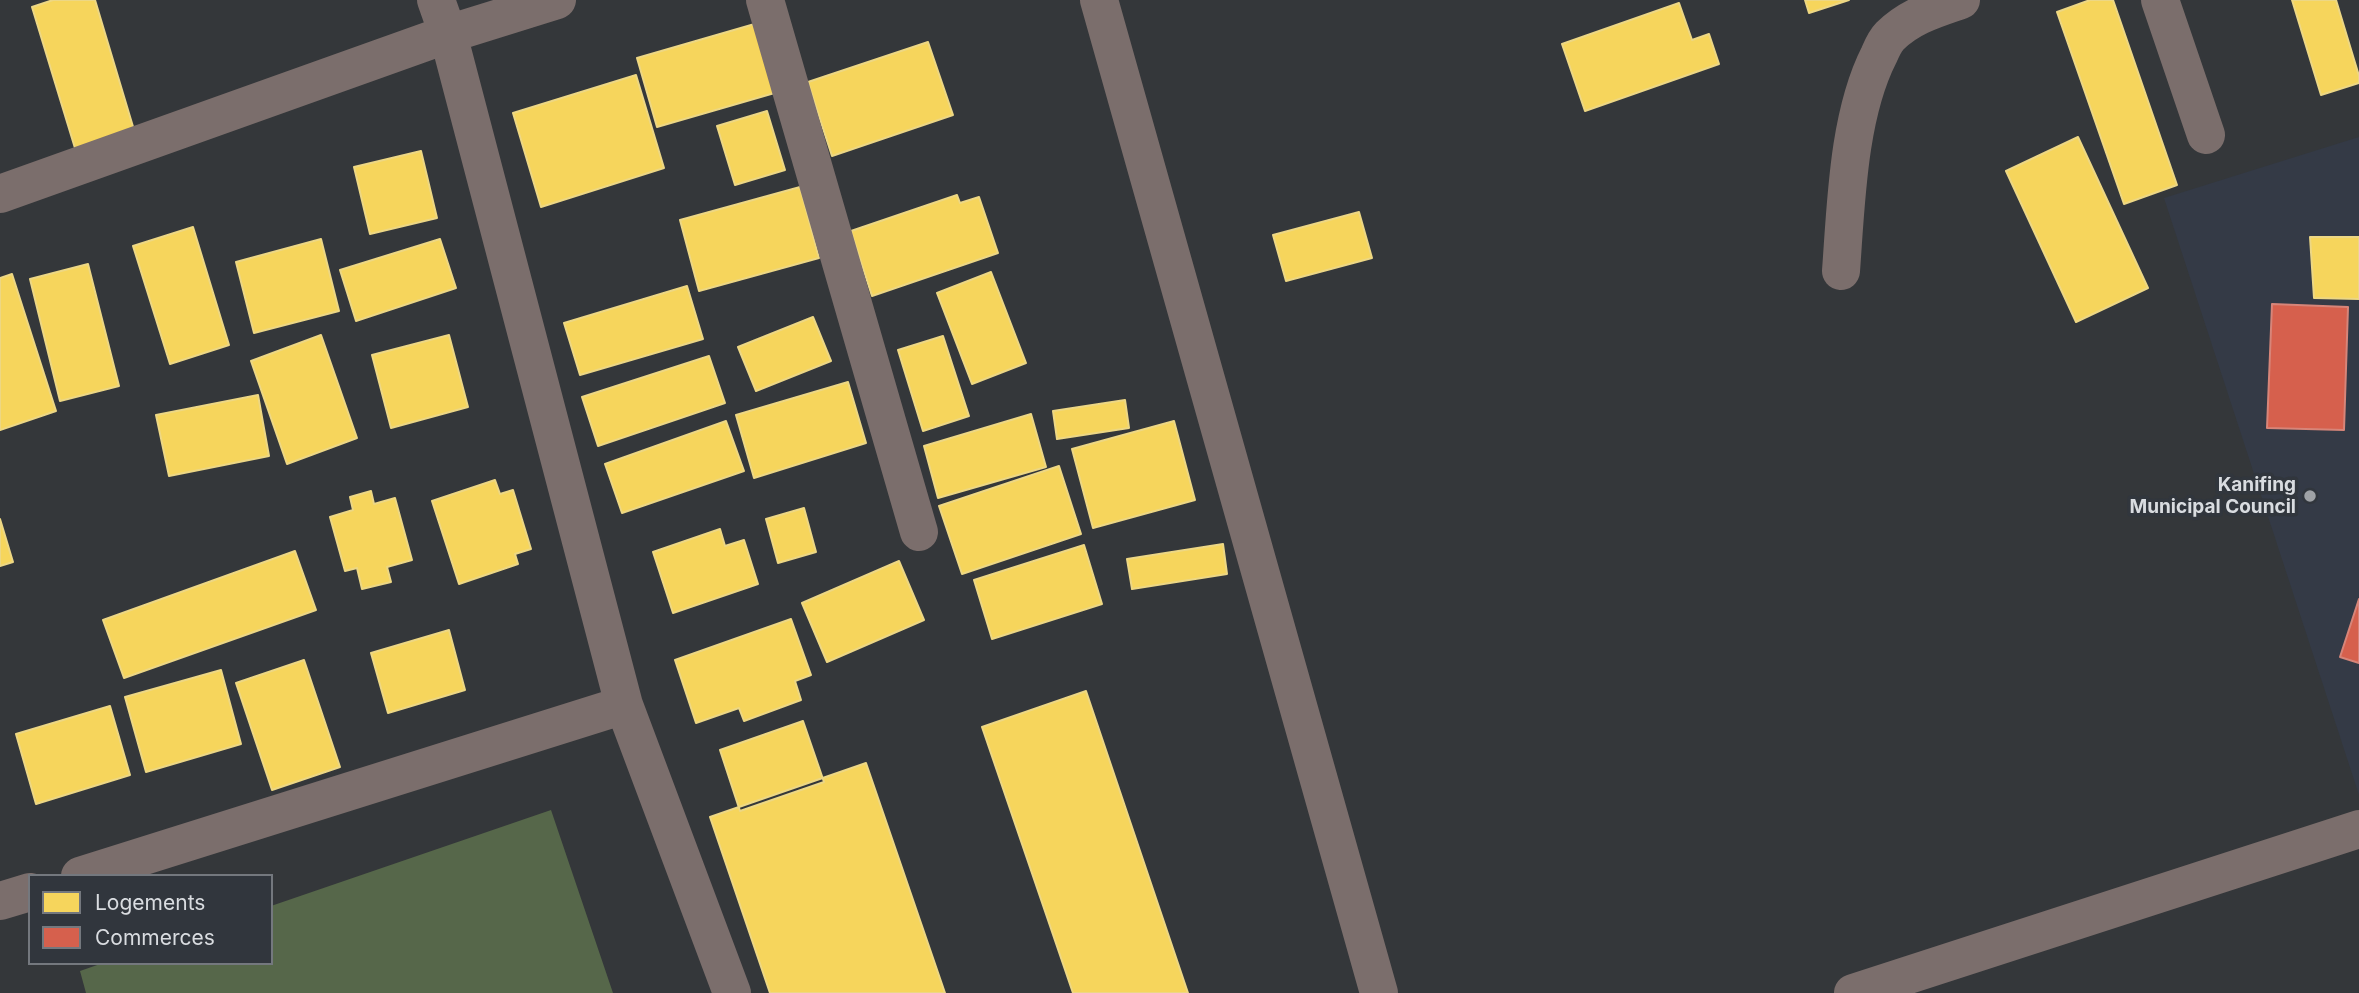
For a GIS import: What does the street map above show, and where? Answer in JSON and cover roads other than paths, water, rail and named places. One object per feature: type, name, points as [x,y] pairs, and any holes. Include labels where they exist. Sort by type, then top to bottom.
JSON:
[{"type":"street","points":[[0,194],[442,17],[557,0]]},
{"type":"street","points":[[765,0],[919,532]]},
{"type":"street","points":[[1099,0],[1379,993]]},
{"type":"street","points":[[1841,271],[1847,181],[1861,104],[1872,68],[1888,38],[1914,16],[1961,0]]},
{"type":"street","points":[[2160,0],[2206,135]]},
{"type":"street","points":[[442,17],[624,705],[732,993]]},
{"type":"street","points":[[86,874],[624,705]]},
{"type":"street","points":[[1853,993],[2359,829]]},
{"type":"street","points":[[0,901],[28,893]]},
{"type":"place","name":"Kanifing Municipal Council","points":[[2310,496]]}]
